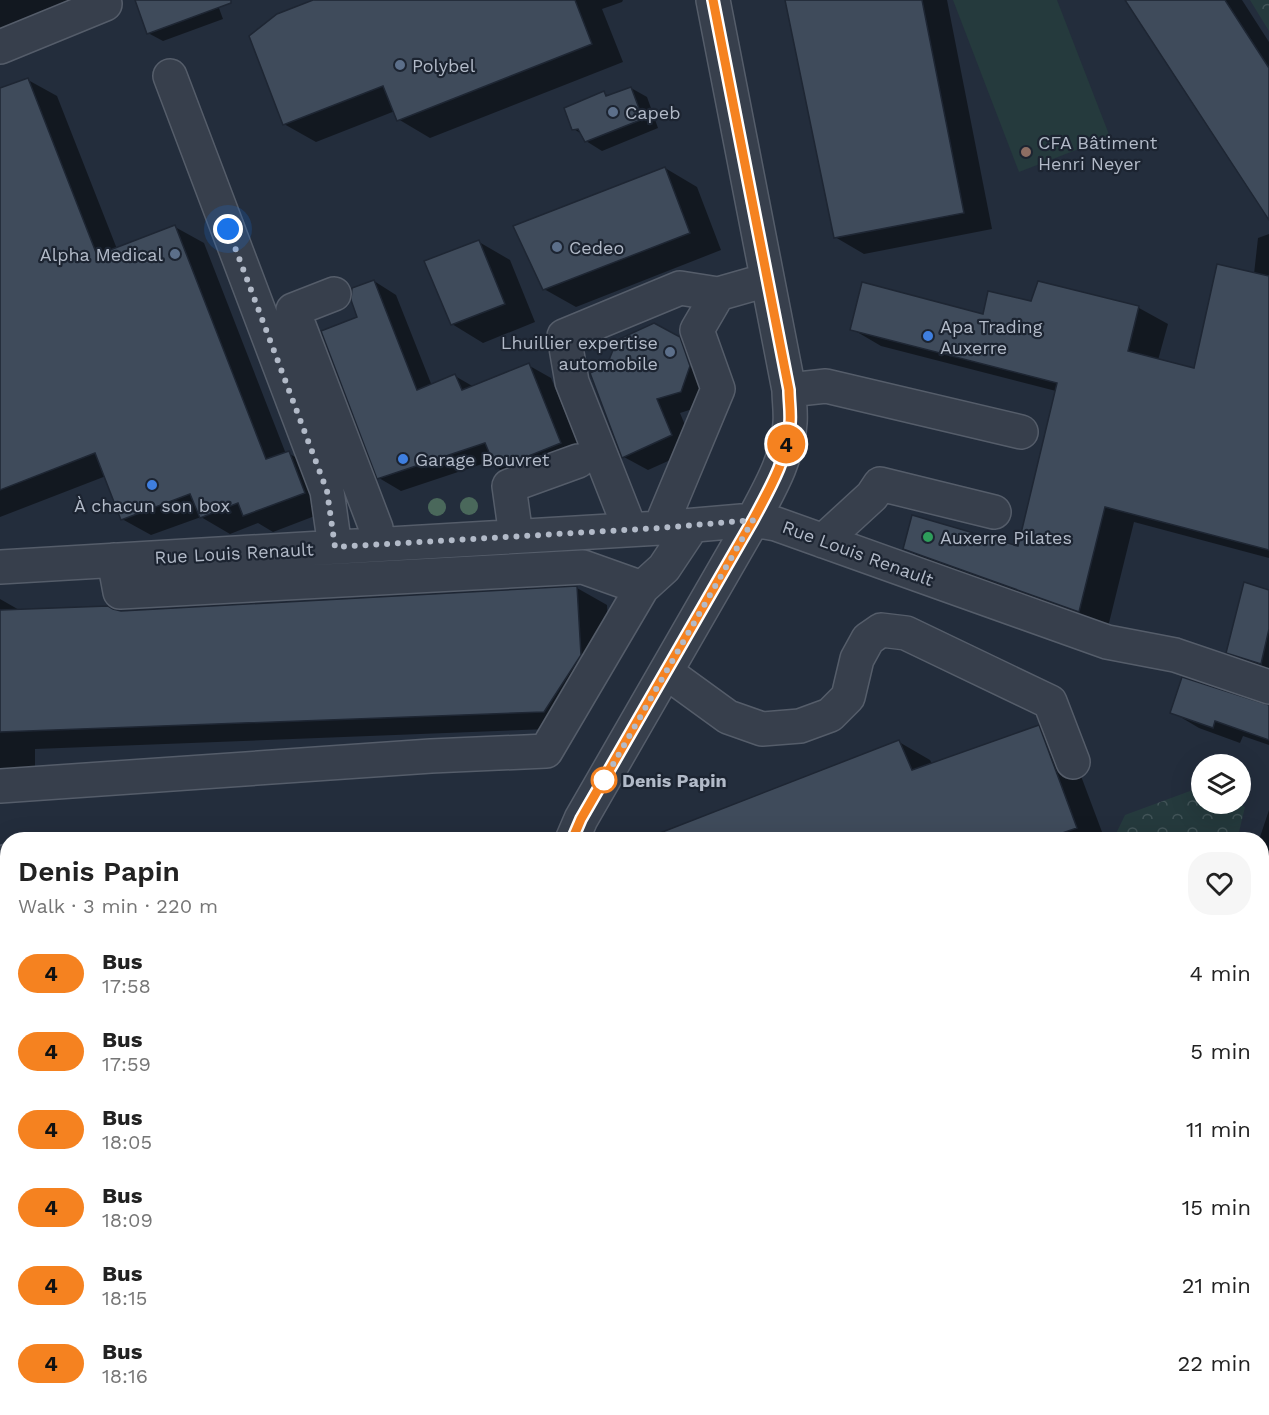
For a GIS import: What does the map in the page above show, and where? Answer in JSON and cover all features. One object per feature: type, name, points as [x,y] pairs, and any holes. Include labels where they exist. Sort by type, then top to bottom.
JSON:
[{"type":"street","points":[[0,47],[105,4],[103,0]]},
{"type":"street","points":[[575,832],[753,520],[774,480],[784,453],[790,424],[789,390],[713,0]]},
{"type":"street","points":[[170,76],[327,491],[335,547]]},
{"type":"street","points":[[661,528],[572,382],[564,336],[680,288],[718,294],[767,280]]},
{"type":"street","points":[[334,294],[293,310],[376,528],[377,544]]},
{"type":"street","points":[[0,786],[431,756],[546,751],[642,588],[664,568],[661,528],[718,389],[697,330],[718,294]]},
{"type":"street","points":[[789,390],[826,386],[1021,432]]},
{"type":"street","points":[[516,536],[509,486],[578,461]]},
{"type":"street","points":[[823,541],[872,496],[880,484],[994,512]]},
{"type":"street","name":"Rue Louis Renault","points":[[0,567],[661,528],[753,520],[776,524],[1107,642],[1175,655],[1269,687]]},
{"type":"street","points":[[114,560],[120,592],[583,567],[642,588]]},
{"type":"street","points":[[666,672],[728,717],[762,729],[800,726],[830,715],[848,697],[857,659],[868,639],[880,630],[906,633],[1050,702],[1073,762]]},
{"type":"green space","points":[[953,0],[1057,0],[1110,137],[1019,172]]},
{"type":"green space","points":[[1250,0],[1269,0],[1269,31]]},
{"type":"green space","points":[[1191,791],[1191,814],[1243,814],[1239,832],[1117,832],[1125,815]]},
{"type":"building","points":[[135,0],[231,0],[231,3],[147,34]]},
{"type":"building","name":"Polybel","points":[[313,0],[575,0],[592,44],[397,121],[383,86],[283,125],[249,36],[277,14]]},
{"type":"building","points":[[785,0],[922,0],[964,213],[834,238]]},
{"type":"building","points":[[1125,0],[1225,0],[1269,68],[1269,220]]},
{"type":"building","points":[[28,78],[97,255],[175,225],[266,459],[289,451],[305,493],[243,516],[238,503],[200,518],[190,494],[121,520],[95,453],[0,490],[0,88]]},
{"type":"building","points":[[631,87],[643,119],[585,142],[578,129],[572,130],[564,108],[604,91],[606,96]]},
{"type":"building","name":"Cedeo","points":[[665,167],[690,233],[543,290],[513,226]]},
{"type":"building","points":[[479,240],[505,304],[451,325],[424,261]]},
{"type":"building","points":[[1217,264],[1269,276],[1269,550],[1105,507],[1079,612],[903,549],[912,515],[1018,546],[1057,383],[850,330],[862,282],[983,314],[988,291],[1031,301],[1038,281],[1139,306],[1128,351],[1194,368]]},
{"type":"building","points":[[374,280],[417,390],[455,374],[462,390],[529,363],[561,443],[496,469],[485,443],[377,479],[321,331],[357,317],[351,300],[352,288]]},
{"type":"building","points":[[654,323],[680,337],[690,366],[681,392],[657,399],[672,435],[622,458],[590,373],[607,365],[617,340]]},
{"type":"building","points":[[1244,582],[1269,590],[1269,629],[1261,664],[1226,653]]},
{"type":"building","points":[[577,586],[581,655],[544,712],[0,732],[0,610],[108,606],[121,611]]},
{"type":"building","points":[[1182,677],[1269,705],[1269,740],[1215,721],[1213,728],[1170,713]]},
{"type":"building","points":[[1039,725],[1077,828],[1065,832],[662,832],[899,740],[912,770]]},
{"type":"bus line","name":"4","points":[[575,832],[753,520],[774,480],[784,453],[790,424],[789,390],[713,0]]},
{"type":"place","name":"Polybel","points":[[400,65]]},
{"type":"place","name":"Capeb","points":[[613,112]]},
{"type":"place","name":"CFA Bâtiment Henri Neyer","points":[[1026,152]]},
{"type":"place","name":"Cedeo","points":[[557,247]]},
{"type":"place","name":"Alpha Medical","points":[[175,254]]},
{"type":"place","name":"Apa Trading Auxerre","points":[[928,336]]},
{"type":"place","name":"Lhuillier expertise automobile","points":[[670,352]]},
{"type":"place","name":"Garage Bouvret","points":[[403,459]]},
{"type":"place","name":"À chacun son box","points":[[152,485]]},
{"type":"place","name":"Auxerre Pilates","points":[[928,537]]},
{"type":"place","name":"Denis Papin","points":[[604,780]]},
{"type":"route","points":[[228,229],[327,491],[335,547],[660,528],[753,520],[603,782],[604,780]]}]
